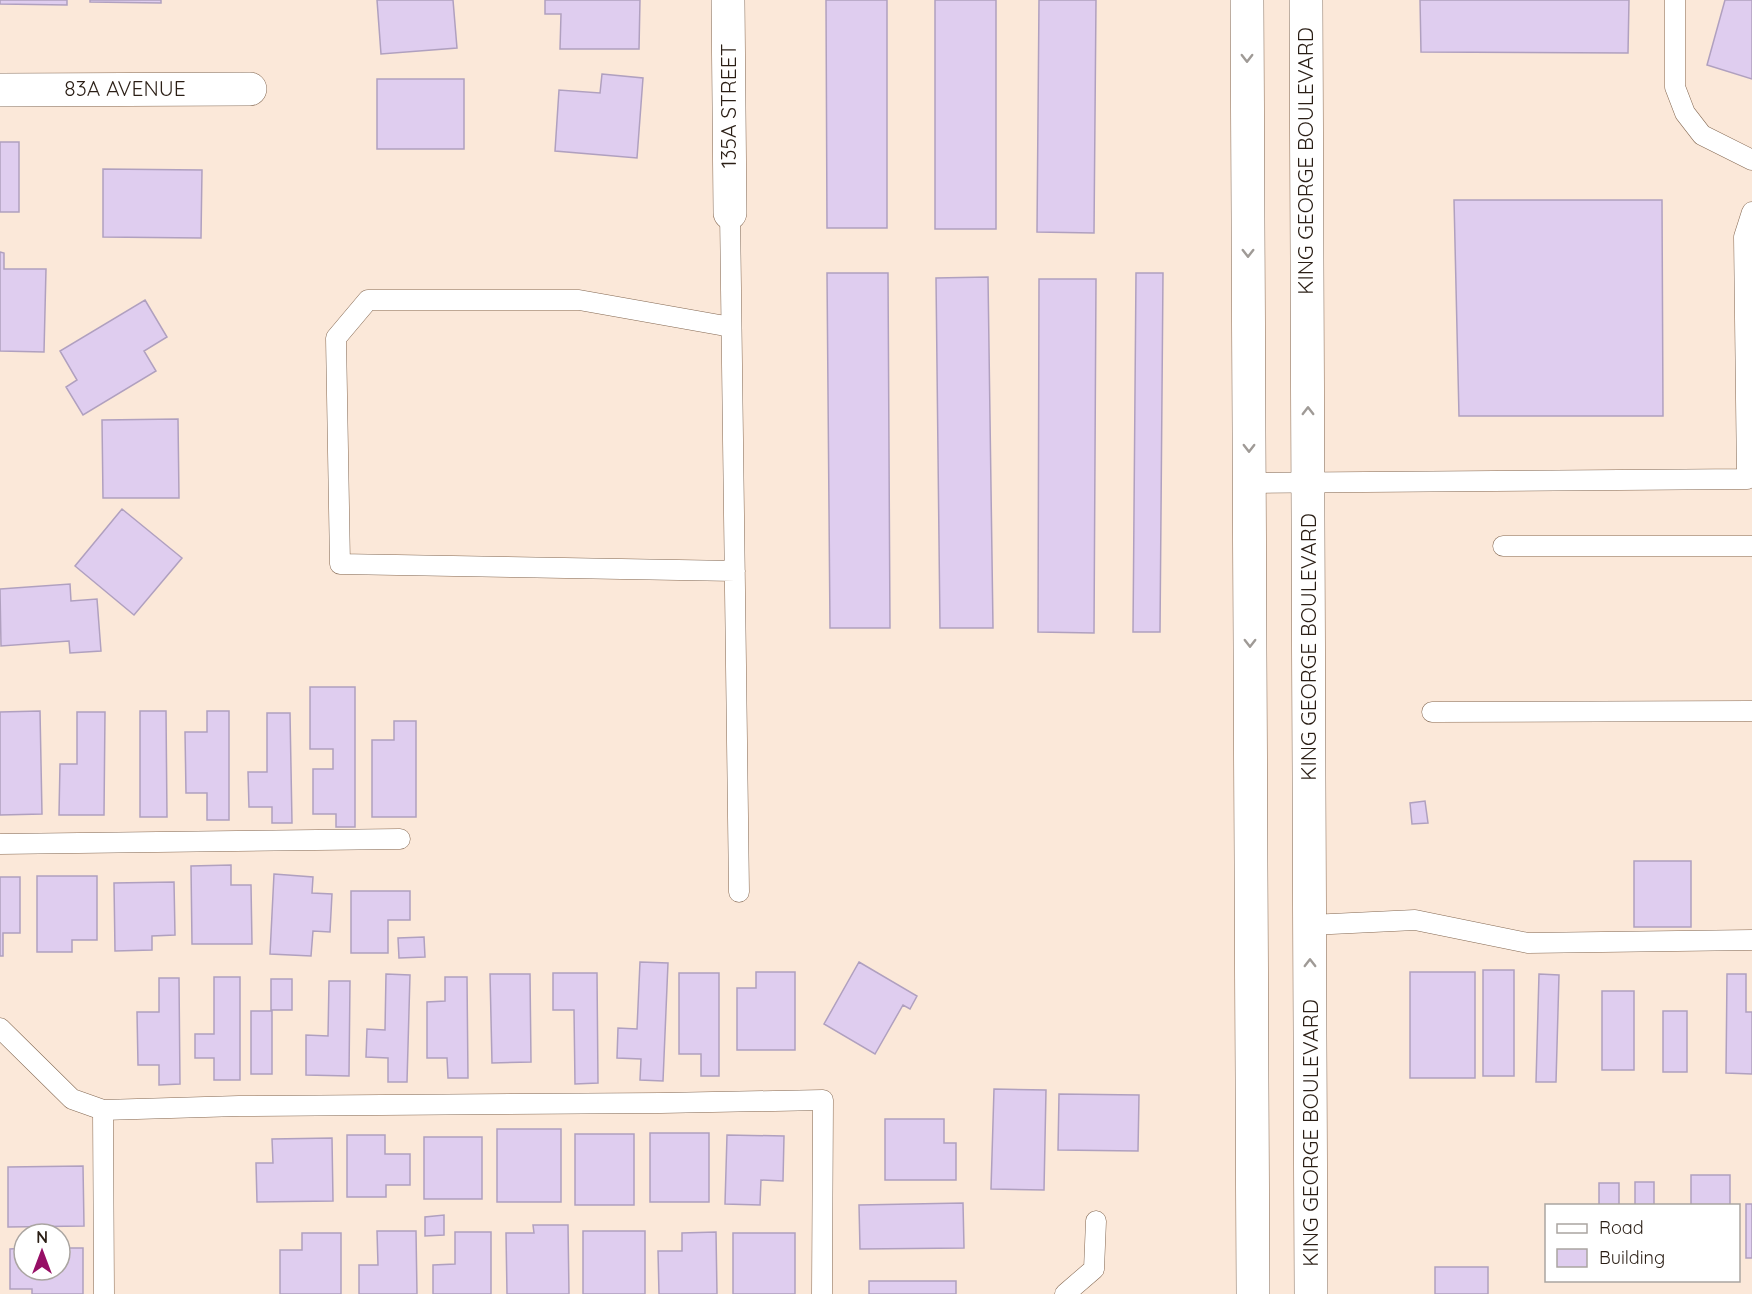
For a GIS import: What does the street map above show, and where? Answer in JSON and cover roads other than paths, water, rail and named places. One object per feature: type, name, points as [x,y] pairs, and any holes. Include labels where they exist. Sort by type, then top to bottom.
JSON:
[{"type":"main road","name":"135A STREET","points":[[728,0],[730,213]]},
{"type":"main road","points":[[1247,0],[1253,1294]]},
{"type":"main road","name":"KING GEORGE BOULEVARD","points":[[1306,0],[1311,1294]]},
{"type":"main road","name":"83A AVENUE","points":[[0,90],[250,89]]},
{"type":"lane","points":[[1675,0],[1675,87],[1685,113],[1702,135],[1752,159]]},
{"type":"lane","points":[[1249,483],[1747,479],[1744,237],[1752,212]]},
{"type":"lane","points":[[730,213],[739,892]]},
{"type":"lane","points":[[731,327],[579,300],[368,300],[336,338],[340,564],[735,571]]},
{"type":"lane","points":[[1503,546],[1752,546]]},
{"type":"lane","points":[[1432,712],[1752,711]]},
{"type":"lane","points":[[0,844],[400,839]]},
{"type":"lane","points":[[1310,925],[1416,920],[1528,943],[1752,940]]},
{"type":"lane","points":[[0,1028],[72,1099],[103,1110],[239,1106],[823,1100],[822,1294]]},
{"type":"lane","points":[[103,1110],[104,1294]]},
{"type":"lane","points":[[1065,1294],[1094,1269],[1096,1221]]}]
